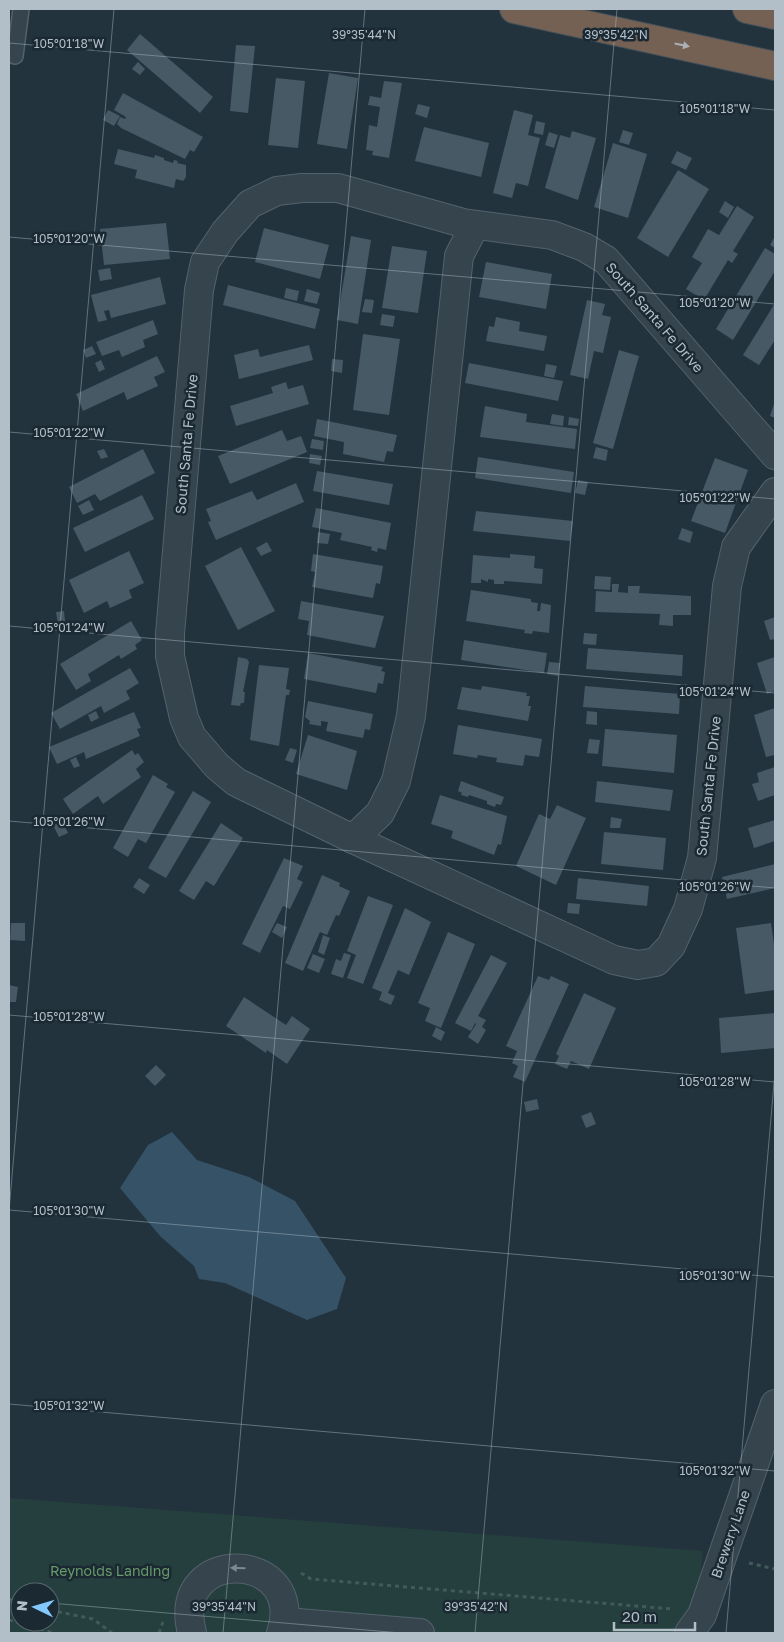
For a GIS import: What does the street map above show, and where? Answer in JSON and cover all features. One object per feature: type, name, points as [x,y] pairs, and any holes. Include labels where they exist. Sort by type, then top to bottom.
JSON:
[{"type":"highway","points":[[514,9],[775,66]]},
{"type":"highway","points":[[747,9],[775,15]]},
{"type":"street","name":"South Santa Fe Drive","points":[[775,455],[606,260],[584,247],[552,235],[475,225],[338,188],[302,188],[277,191],[250,204],[225,232],[204,262],[199,290],[170,634],[170,656],[184,718],[192,737],[218,766],[236,782],[353,839],[614,960],[638,966],[656,962],[671,946],[688,909],[702,858],[727,586],[736,546],[775,492]]},
{"type":"street","points":[[353,839],[380,813],[396,781],[411,716],[459,256],[475,225]]},
{"type":"street","name":"Brewery Lane","points":[[689,1633],[702,1615],[775,1404]]},
{"type":"street","points":[[192,1633],[188,1618],[190,1602],[197,1587],[208,1576],[222,1568],[238,1567],[254,1570],[268,1578],[278,1591],[284,1606],[283,1628],[420,1633]]},
{"type":"lane","points":[[15,56],[21,9]]},
{"type":"path","points":[[744,1562],[775,1569]]},
{"type":"path","points":[[296,1571],[311,1579],[674,1609]]},
{"type":"path","points":[[60,1612],[93,1619],[112,1633]]},
{"type":"path","points":[[158,1633],[165,1615]]},
{"type":"path","points":[[9,1620],[54,1633]]},
{"type":"green space","name":"Reynolds Landing","points":[[9,1498],[703,1551],[694,1633],[9,1633]]},
{"type":"water","points":[[172,1132],[197,1160],[249,1177],[295,1201],[346,1278],[337,1309],[307,1320],[225,1283],[199,1279],[194,1266],[160,1236],[120,1188],[148,1145]]},
{"type":"building","points":[[140,34],[213,97],[200,113],[127,50]]},
{"type":"building","points":[[236,45],[255,46],[248,113],[230,111]]},
{"type":"building","points":[[138,62],[145,69],[140,75],[132,69]]},
{"type":"building","points":[[329,73],[358,78],[347,149],[317,144]]},
{"type":"building","points":[[276,78],[305,81],[298,148],[268,145]]},
{"type":"building","points":[[384,81],[402,83],[389,158],[372,155],[373,151],[366,150],[369,125],[377,127],[380,107],[368,105],[370,96],[381,98]]},
{"type":"building","points":[[123,93],[203,137],[194,152],[190,150],[185,159],[121,128],[117,124],[120,117],[125,119],[126,117],[114,110]]},
{"type":"building","points":[[418,104],[430,107],[427,118],[415,114]]},
{"type":"building","points":[[108,110],[120,116],[114,126],[103,120]]},
{"type":"building","points":[[514,110],[533,115],[528,135],[540,138],[528,186],[516,183],[512,198],[493,193]]},
{"type":"building","points":[[536,121],[545,123],[543,135],[534,133]]},
{"type":"building","points":[[424,127],[489,143],[481,177],[415,161]]},
{"type":"building","points":[[623,130],[633,133],[629,145],[619,142]]},
{"type":"building","points":[[572,131],[596,138],[578,200],[545,188],[560,135],[570,138]]},
{"type":"building","points":[[549,132],[558,135],[554,148],[545,145]]},
{"type":"building","points":[[613,143],[647,154],[628,218],[594,207]]},
{"type":"building","points":[[118,149],[154,158],[155,155],[173,163],[174,160],[178,161],[177,163],[186,165],[186,177],[183,181],[176,179],[174,188],[135,178],[137,170],[114,164]]},
{"type":"building","points":[[677,151],[692,158],[686,170],[671,163]]},
{"type":"building","points":[[678,170],[709,189],[668,257],[637,238]]},
{"type":"building","points":[[725,201],[734,207],[728,218],[719,212]]},
{"type":"building","points":[[737,206],[754,217],[733,251],[738,254],[732,263],[728,260],[704,300],[686,289],[702,263],[692,257],[708,229],[719,235]]},
{"type":"building","points":[[166,223],[170,259],[104,265],[100,229]]},
{"type":"building","points":[[264,228],[329,245],[320,279],[255,262]]},
{"type":"building","points":[[351,236],[371,240],[358,324],[337,320]]},
{"type":"building","points":[[775,236],[775,248],[770,245]]},
{"type":"building","points":[[392,246],[427,251],[418,313],[382,308]]},
{"type":"building","points":[[765,248],[775,254],[775,271],[733,340],[716,329]]},
{"type":"building","points":[[486,262],[552,274],[546,309],[479,297]]},
{"type":"building","points":[[110,268],[112,279],[100,281],[98,270]]},
{"type":"building","points":[[160,277],[166,304],[111,318],[109,310],[104,311],[107,320],[98,322],[91,295]]},
{"type":"building","points":[[228,285],[320,309],[315,329],[223,305]]},
{"type":"building","points":[[286,288],[299,291],[297,301],[284,298]]},
{"type":"building","points":[[307,289],[320,293],[317,304],[304,301]]},
{"type":"building","points":[[365,299],[374,300],[372,313],[362,312]]},
{"type":"building","points":[[587,300],[605,304],[602,315],[611,317],[603,353],[594,351],[588,379],[570,375]]},
{"type":"building","points":[[775,303],[775,340],[759,365],[743,355]]},
{"type":"building","points":[[382,314],[395,316],[393,327],[380,325]]},
{"type":"building","points":[[496,317],[520,322],[519,331],[547,336],[544,351],[486,341],[489,326],[494,327]]},
{"type":"building","points":[[153,320],[158,334],[143,340],[145,347],[122,357],[119,350],[102,356],[96,342]]},
{"type":"building","points":[[363,334],[400,339],[389,415],[353,410]]},
{"type":"building","points":[[309,345],[313,360],[239,379],[234,355],[258,349],[260,357]]},
{"type":"building","points":[[92,346],[96,354],[86,358],[83,350]]},
{"type":"building","points":[[619,350],[639,356],[613,449],[593,443]]},
{"type":"building","points":[[157,356],[165,372],[154,377],[158,386],[127,400],[124,392],[83,411],[76,394]]},
{"type":"building","points":[[332,359],[343,360],[342,373],[331,371]]},
{"type":"building","points":[[101,360],[105,369],[99,372],[95,363]]},
{"type":"building","points":[[469,363],[563,381],[558,401],[465,383]]},
{"type":"building","points":[[546,364],[557,366],[554,378],[544,376]]},
{"type":"building","points":[[286,382],[288,389],[303,385],[309,404],[236,426],[230,406],[273,393],[271,387]]},
{"type":"building","points":[[775,401],[775,418],[770,416]]},
{"type":"building","points":[[485,406],[527,414],[526,422],[577,429],[575,449],[480,437]]},
{"type":"building","points":[[552,414],[564,416],[563,426],[550,424]]},
{"type":"building","points":[[569,417],[579,419],[578,426],[568,425]]},
{"type":"building","points":[[317,419],[397,435],[393,452],[387,451],[384,462],[343,454],[344,442],[314,436]]},
{"type":"building","points":[[282,430],[287,441],[301,436],[307,452],[230,484],[218,456]]},
{"type":"building","points":[[312,439],[324,441],[323,450],[310,448]]},
{"type":"building","points":[[596,447],[608,450],[606,461],[593,458]]},
{"type":"building","points":[[104,449],[108,457],[101,459],[97,451]]},
{"type":"building","points":[[143,449],[155,473],[100,501],[95,494],[77,503],[69,487]]},
{"type":"building","points":[[310,454],[322,456],[320,465],[309,463]]},
{"type":"building","points":[[478,457],[574,472],[571,493],[475,478]]},
{"type":"building","points":[[715,458],[748,470],[725,533],[691,521]]},
{"type":"building","points":[[317,471],[393,484],[389,505],[313,491]]},
{"type":"building","points":[[578,480],[588,482],[585,495],[575,493]]},
{"type":"building","points":[[296,483],[304,502],[216,540],[208,522],[211,521],[206,509],[252,491],[257,500]]},
{"type":"building","points":[[142,495],[154,519],[85,552],[73,528]]},
{"type":"building","points":[[89,500],[94,510],[83,515],[78,506]]},
{"type":"building","points":[[316,508],[391,523],[386,550],[378,548],[377,552],[371,550],[372,547],[340,540],[342,533],[312,527]]},
{"type":"building","points":[[476,511],[573,521],[570,541],[473,531]]},
{"type":"building","points":[[682,528],[693,532],[690,543],[678,539]]},
{"type":"building","points":[[318,532],[330,534],[328,544],[317,543]]},
{"type":"building","points":[[267,542],[272,551],[261,556],[256,548]]},
{"type":"building","points":[[241,547],[275,611],[238,630],[205,566]]},
{"type":"building","points":[[129,551],[144,583],[129,590],[132,598],[110,608],[107,601],[84,613],[69,580]]},
{"type":"building","points":[[313,554],[383,566],[380,584],[376,583],[373,598],[312,587],[315,572],[311,571]]},
{"type":"building","points":[[510,554],[535,556],[534,568],[543,569],[542,584],[504,581],[504,584],[494,584],[494,580],[488,579],[488,582],[481,579],[481,583],[471,583],[473,555],[510,558]]},
{"type":"building","points":[[595,576],[611,577],[610,590],[594,589]]},
{"type":"building","points":[[612,584],[619,584],[618,592],[628,593],[628,586],[640,586],[639,593],[691,596],[691,615],[673,615],[673,626],[659,625],[660,614],[595,612],[596,591],[612,592]]},
{"type":"building","points":[[471,590],[531,599],[531,602],[538,603],[537,611],[540,611],[541,603],[551,605],[549,633],[533,631],[532,634],[524,633],[525,630],[466,621]]},
{"type":"building","points":[[301,601],[384,616],[375,648],[307,635],[309,621],[298,619]]},
{"type":"building","points":[[64,611],[65,622],[58,624],[56,612]]},
{"type":"building","points":[[775,617],[775,639],[770,640],[764,621]]},
{"type":"building","points":[[131,621],[142,640],[135,645],[137,649],[121,659],[119,655],[88,674],[91,681],[76,690],[60,664]]},
{"type":"building","points":[[584,633],[597,634],[596,645],[583,644]]},
{"type":"building","points":[[464,640],[547,653],[544,673],[461,660]]},
{"type":"building","points":[[588,648],[683,655],[682,676],[586,669]]},
{"type":"building","points":[[308,653],[383,667],[381,671],[385,672],[383,684],[378,683],[376,693],[304,679]]},
{"type":"building","points":[[238,657],[247,659],[249,662],[243,692],[245,692],[244,703],[241,703],[240,706],[231,705]]},
{"type":"building","points":[[775,657],[775,691],[767,694],[757,663]]},
{"type":"building","points":[[549,662],[560,663],[558,676],[547,674]]},
{"type":"building","points":[[259,665],[289,668],[286,689],[290,690],[289,695],[286,695],[279,746],[250,740]]},
{"type":"building","points":[[130,668],[139,683],[126,691],[130,699],[104,713],[101,706],[60,729],[51,713]]},
{"type":"building","points":[[482,686],[527,693],[526,696],[530,696],[528,706],[531,706],[528,721],[457,709],[462,687],[481,690]]},
{"type":"building","points":[[585,686],[680,694],[679,714],[583,707]]},
{"type":"building","points":[[308,701],[373,714],[370,730],[365,729],[363,738],[326,731],[328,722],[321,721],[321,726],[309,724],[310,721],[305,717]]},
{"type":"building","points":[[775,708],[775,755],[766,757],[754,715]]},
{"type":"building","points":[[96,711],[99,718],[91,722],[88,715]]},
{"type":"building","points":[[587,711],[597,712],[597,725],[586,724]]},
{"type":"building","points":[[134,712],[141,728],[137,729],[140,736],[86,759],[84,752],[57,764],[49,747]]},
{"type":"building","points":[[458,725],[542,739],[539,757],[525,755],[523,766],[496,762],[497,758],[478,755],[477,758],[453,754]]},
{"type":"building","points":[[605,729],[677,735],[674,773],[602,766]]},
{"type":"building","points":[[308,735],[357,751],[347,790],[296,774]]},
{"type":"building","points":[[589,739],[600,740],[598,754],[587,753]]},
{"type":"building","points":[[290,748],[297,750],[293,763],[285,760]]},
{"type":"building","points":[[132,750],[135,755],[138,753],[144,762],[136,769],[141,777],[103,804],[98,796],[73,814],[63,799]]},
{"type":"building","points":[[76,757],[80,766],[74,768],[70,760]]},
{"type":"building","points":[[775,767],[775,795],[758,801],[752,784],[759,782],[757,773]]},
{"type":"building","points":[[153,775],[168,784],[166,787],[175,792],[146,843],[138,839],[128,857],[113,848]]},
{"type":"building","points":[[461,781],[504,797],[501,805],[496,804],[495,807],[487,804],[487,801],[469,795],[468,797],[461,795],[462,793],[458,791]]},
{"type":"building","points":[[597,781],[673,790],[670,811],[595,802]]},
{"type":"building","points":[[193,791],[211,802],[166,878],[148,868]]},
{"type":"building","points":[[440,795],[507,816],[501,845],[498,844],[494,855],[451,838],[453,831],[431,824]]},
{"type":"building","points":[[557,805],[586,818],[556,885],[516,866],[539,814],[550,819]]},
{"type":"building","points":[[611,817],[622,819],[620,828],[610,828]]},
{"type":"building","points":[[775,820],[775,841],[754,848],[748,828]]},
{"type":"building","points":[[63,822],[68,833],[59,837],[54,827]]},
{"type":"building","points":[[221,823],[243,838],[214,886],[206,881],[194,900],[179,891]]},
{"type":"building","points":[[604,832],[666,838],[663,870],[601,864]]},
{"type":"building","points":[[284,858],[303,866],[297,879],[303,882],[290,909],[283,906],[260,953],[242,944]]},
{"type":"building","points":[[775,864],[775,888],[727,899],[722,877]]},
{"type":"building","points":[[322,875],[340,883],[339,886],[350,891],[339,916],[336,915],[327,935],[320,932],[303,971],[285,963]]},
{"type":"building","points":[[139,878],[150,885],[144,894],[133,887]]},
{"type":"building","points":[[578,878],[649,886],[647,906],[576,899]]},
{"type":"building","points":[[368,896],[393,905],[363,984],[347,978],[356,955],[347,951]]},
{"type":"building","points":[[568,903],[580,904],[579,914],[567,913]]},
{"type":"building","points":[[405,908],[431,922],[409,975],[398,970],[388,993],[395,996],[391,1005],[379,1000],[382,992],[372,988]]},
{"type":"building","points":[[11,923],[25,923],[25,941],[10,940]]},
{"type":"building","points":[[277,923],[287,927],[282,938],[272,932]]},
{"type":"building","points":[[771,923],[775,952],[775,990],[745,994],[736,928]]},
{"type":"building","points":[[448,932],[475,944],[441,1028],[425,1021],[430,1008],[418,1003]]},
{"type":"building","points":[[323,935],[330,938],[324,955],[318,952]]},
{"type":"building","points":[[344,953],[351,955],[343,978],[331,974],[336,959],[341,961]]},
{"type":"building","points":[[313,954],[325,959],[319,973],[307,968]]},
{"type":"building","points":[[491,955],[507,963],[478,1016],[486,1020],[482,1027],[486,1030],[478,1044],[468,1037],[476,1024],[475,1023],[471,1031],[455,1023]]},
{"type":"building","points":[[538,976],[549,980],[551,976],[569,984],[525,1082],[513,1077],[518,1066],[512,1063],[517,1051],[506,1046]]},
{"type":"building","points":[[9,985],[18,987],[16,1002],[9,1002]]},
{"type":"building","points":[[584,993],[616,1008],[589,1069],[571,1061],[567,1069],[555,1064],[559,1056],[556,1054]]},
{"type":"building","points":[[244,997],[286,1025],[292,1016],[310,1029],[287,1064],[267,1050],[266,1053],[226,1026]]},
{"type":"building","points":[[775,1013],[775,1048],[721,1053],[719,1018]]},
{"type":"building","points":[[436,1027],[445,1032],[441,1041],[432,1036]]},
{"type":"building","points":[[156,1065],[166,1075],[155,1086],[145,1076]]},
{"type":"building","points":[[537,1099],[539,1109],[526,1112],[524,1102]]},
{"type":"building","points":[[591,1112],[596,1124],[586,1128],[581,1116]]}]
